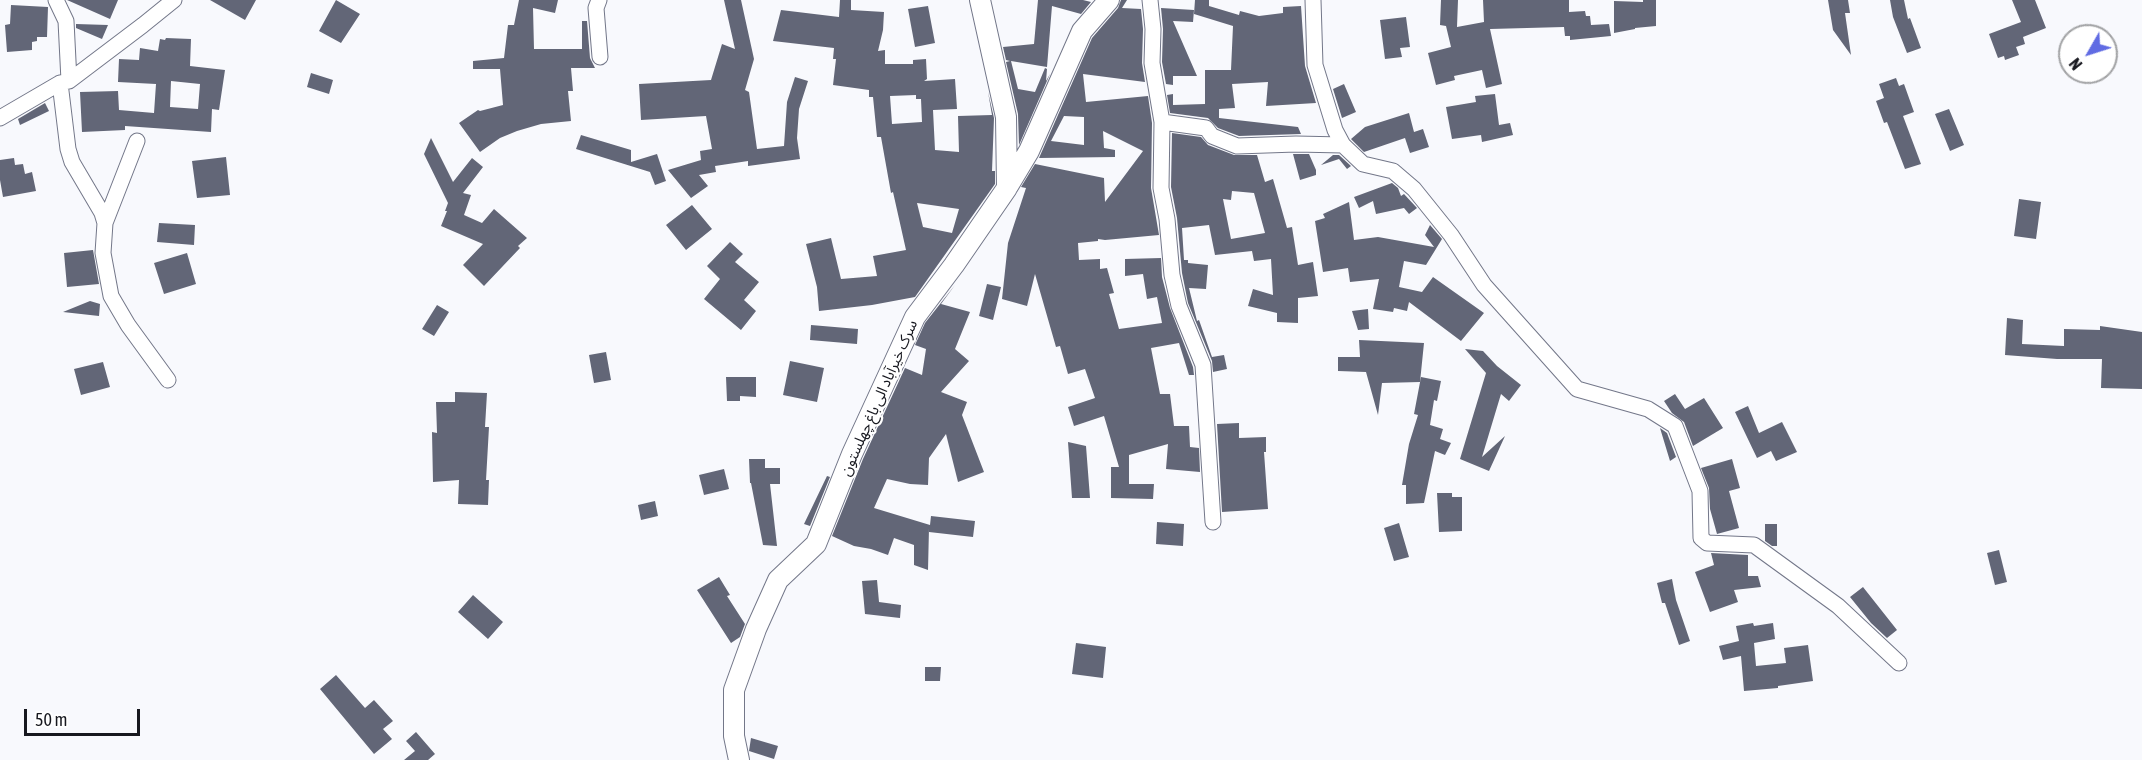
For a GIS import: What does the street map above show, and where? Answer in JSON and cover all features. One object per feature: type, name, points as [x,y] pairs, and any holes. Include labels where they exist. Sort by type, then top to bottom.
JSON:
[{"type":"street","points":[[56,0],[66,21],[64,82],[68,149],[72,162],[102,213],[105,223]]},
{"type":"street","points":[[0,118],[64,82],[143,26],[174,0]]},
{"type":"street","points":[[598,0],[596,8],[600,57]]},
{"type":"street","points":[[980,0],[1006,117],[1007,188]]},
{"type":"street","name":"سرک خیرآباد الی باغ چهلستون","points":[[739,760],[734,736],[734,690],[756,629],[778,580],[816,544],[852,454],[915,317],[1007,188],[1029,151],[1082,31],[1109,0]]},
{"type":"street","points":[[1150,0],[1153,28],[1152,63],[1162,122],[1161,188],[1167,219],[1172,275],[1179,306],[1203,365],[1213,522]]},
{"type":"street","points":[[1313,0],[1315,65],[1335,130],[1343,145],[1363,164],[1394,171],[1414,189],[1451,236],[1484,285],[1577,389],[1648,409],[1676,426],[1700,491],[1701,538],[1707,543],[1754,545],[1838,606],[1899,663]]},
{"type":"street","points":[[1162,122],[1206,128],[1212,136],[1237,146],[1343,145]]},
{"type":"street","points":[[137,141],[105,223],[103,253],[111,296],[128,325],[168,380]]},
{"type":"building","points":[[67,0],[118,0],[110,19]]},
{"type":"building","points":[[210,0],[256,0],[245,20]]},
{"type":"building","points":[[336,0],[360,14],[341,43],[319,31]]},
{"type":"building","points":[[519,0],[558,0],[555,13],[533,8],[534,49],[582,49],[582,21],[587,21],[590,58],[595,68],[571,68],[573,91],[568,91],[571,121],[541,124],[517,131],[500,138],[480,152],[459,123],[478,110],[503,105],[500,69],[473,69],[473,61],[504,58],[508,25],[514,25]]},
{"type":"building","points":[[724,0],[741,0],[754,59],[745,90],[749,92],[757,149],[784,146],[787,102],[795,77],[808,81],[799,109],[797,138],[800,159],[748,166],[748,161],[715,166],[716,172],[699,175],[708,186],[691,198],[668,170],[701,160],[700,151],[712,149],[706,116],[641,120],[639,84],[711,80],[722,44],[735,49]]},
{"type":"building","points":[[840,0],[851,0],[851,10],[884,12],[878,51],[885,50],[885,64],[913,64],[913,60],[926,59],[927,79],[924,81],[955,79],[957,109],[933,110],[935,150],[959,152],[958,116],[992,115],[988,92],[994,118],[992,171],[995,171],[995,184],[915,297],[819,311],[817,287],[806,244],[831,238],[841,279],[877,276],[873,256],[906,250],[893,192],[891,193],[881,137],[877,137],[873,97],[869,97],[869,90],[833,85],[836,59],[833,59],[834,48],[773,41],[781,10],[839,17]],"holes":[[[916,95],[916,99],[921,99],[922,122],[892,124],[890,96]],[[917,203],[959,209],[952,233],[923,227]]]},
{"type":"building","points":[[1038,0],[1091,2],[1081,14],[1052,6],[1047,67],[1011,61],[1018,89],[1035,92],[1045,68],[1047,69],[1046,81],[1050,74],[1019,145],[1018,114],[1006,62],[1010,61],[1006,60],[1003,47],[1034,44]]},
{"type":"building","points":[[1121,0],[1127,0],[1122,8],[1141,9],[1142,63],[1145,82],[1083,74],[1086,102],[1148,96],[1152,123],[1151,188],[1159,235],[1098,239],[1098,241],[1078,243],[1079,260],[1100,259],[1100,269],[1107,268],[1114,293],[1109,294],[1119,329],[1162,323],[1157,297],[1147,299],[1143,274],[1125,276],[1125,259],[1161,258],[1162,277],[1170,308],[1194,375],[1189,375],[1179,343],[1151,348],[1160,394],[1170,394],[1174,426],[1189,426],[1190,447],[1199,448],[1200,472],[1166,469],[1168,444],[1129,455],[1129,484],[1154,484],[1153,499],[1111,498],[1111,467],[1119,467],[1104,416],[1074,426],[1068,407],[1095,398],[1085,369],[1068,374],[1060,346],[1056,347],[1035,274],[1027,306],[1002,299],[1008,243],[1026,188],[1021,187],[1035,164],[1104,178],[1105,202],[1143,151],[1103,131],[1104,148],[1115,150],[1115,157],[1039,158],[1092,38],[1118,8]],"holes":[[[1064,116],[1084,117],[1084,145],[1051,141]]]},
{"type":"building","points":[[1195,0],[1209,0],[1209,6],[1239,15],[1240,11],[1259,16],[1283,13],[1283,7],[1301,6],[1305,66],[1316,103],[1266,106],[1268,82],[1232,84],[1235,108],[1219,109],[1219,118],[1298,127],[1301,134],[1239,136],[1218,128],[1208,118],[1170,113],[1167,95],[1173,94],[1173,105],[1205,104],[1205,70],[1231,70],[1233,26],[1194,14]]},
{"type":"building","points":[[1441,0],[1458,0],[1457,27],[1484,22],[1483,0],[1569,0],[1569,12],[1585,11],[1586,16],[1590,16],[1591,25],[1609,24],[1611,36],[1570,40],[1570,36],[1565,36],[1564,27],[1490,29],[1502,84],[1486,88],[1482,70],[1454,76],[1455,80],[1436,85],[1428,53],[1451,47],[1446,26],[1440,25]]},
{"type":"building","points":[[1643,0],[1656,0],[1656,26],[1614,33],[1614,1],[1643,2]]},
{"type":"building","points":[[1828,0],[1848,0],[1850,13],[1845,13],[1851,55],[1833,30]]},
{"type":"building","points":[[1890,0],[1904,0],[1908,19],[1910,18],[1921,48],[1907,53],[1893,17]]},
{"type":"building","points":[[2012,0],[2035,0],[2046,28],[2023,37],[2025,44],[2016,47],[2019,55],[2005,60],[2004,56],[1998,58],[1989,34],[2021,22]]},
{"type":"building","points":[[11,5],[48,7],[47,37],[37,37],[37,41],[32,42],[32,50],[7,52],[5,25],[10,24]]},
{"type":"building","points":[[928,6],[935,43],[915,47],[908,9]]},
{"type":"building","points":[[1161,8],[1194,10],[1193,22],[1173,21],[1197,76],[1173,76],[1173,85],[1166,84],[1162,62]]},
{"type":"building","points":[[1406,17],[1410,47],[1400,48],[1402,57],[1385,59],[1380,20]]},
{"type":"building","points":[[76,24],[108,25],[102,39],[76,28]]},
{"type":"building","points":[[166,38],[191,39],[190,66],[225,70],[219,110],[212,109],[211,132],[125,126],[125,130],[82,132],[80,92],[118,91],[119,110],[154,113],[156,84],[118,82],[119,59],[139,60],[140,48],[158,51],[160,39],[165,40]],"holes":[[[171,81],[200,84],[198,109],[170,107]]]},
{"type":"building","points":[[311,73],[333,80],[329,94],[307,87]]},
{"type":"building","points":[[1896,78],[1899,86],[1904,84],[1914,112],[1903,116],[1921,164],[1905,169],[1887,122],[1884,123],[1876,101],[1884,98],[1879,84]]},
{"type":"building","points":[[1344,84],[1356,112],[1342,118],[1333,89]]},
{"type":"building","points":[[1495,94],[1499,125],[1510,123],[1513,135],[1482,142],[1481,135],[1452,139],[1446,107],[1476,102],[1475,96]]},
{"type":"building","points":[[45,103],[49,111],[20,125],[18,119]]},
{"type":"building","points":[[1949,109],[1964,145],[1950,151],[1935,114]]},
{"type":"building","points":[[1409,113],[1414,132],[1423,129],[1429,147],[1410,153],[1405,138],[1364,152],[1351,139],[1365,127]]},
{"type":"building","points":[[1172,133],[1201,137],[1208,145],[1234,155],[1257,155],[1265,182],[1273,179],[1287,228],[1292,227],[1298,265],[1313,262],[1318,296],[1298,298],[1298,323],[1277,322],[1277,313],[1248,306],[1253,289],[1273,295],[1271,259],[1254,261],[1252,251],[1215,255],[1209,225],[1182,228],[1184,260],[1188,260],[1188,263],[1208,265],[1206,289],[1189,288],[1197,321],[1199,320],[1212,357],[1224,355],[1227,369],[1213,372],[1212,361],[1188,303],[1171,187]],"holes":[[[1232,191],[1254,193],[1265,233],[1231,239],[1223,199],[1231,200]]]},
{"type":"building","points":[[581,135],[631,150],[631,162],[657,154],[666,181],[655,185],[650,172],[576,149]]},
{"type":"building","points":[[431,138],[453,182],[472,158],[483,167],[463,193],[471,195],[464,215],[482,223],[494,209],[527,238],[484,286],[463,265],[483,244],[441,226],[448,203],[424,154]]},
{"type":"building","points":[[1293,154],[1309,154],[1316,175],[1300,180]]},
{"type":"building","points":[[1333,155],[1339,155],[1351,166],[1347,169],[1339,159],[1321,165]]},
{"type":"building","points":[[226,157],[230,195],[197,198],[192,161]]},
{"type":"building","points":[[14,158],[15,165],[23,164],[25,174],[32,172],[36,191],[3,197],[0,160]]},
{"type":"building","points":[[1392,183],[1398,188],[1401,196],[1404,194],[1417,208],[1409,214],[1404,208],[1376,214],[1373,201],[1359,208],[1354,197]]},
{"type":"building","points":[[2019,199],[2041,202],[2036,239],[2014,236]]},
{"type":"building","points":[[1349,202],[1354,240],[1378,237],[1434,247],[1425,235],[1430,225],[1442,239],[1426,265],[1404,261],[1399,287],[1422,292],[1433,277],[1484,313],[1461,341],[1409,302],[1407,311],[1394,308],[1393,312],[1373,309],[1379,279],[1350,282],[1348,268],[1323,272],[1315,221],[1325,218],[1323,214]]},
{"type":"building","points":[[692,205],[712,229],[686,250],[666,225]]},
{"type":"building","points":[[159,223],[195,225],[194,245],[157,242]]},
{"type":"building","points":[[730,242],[743,254],[735,262],[759,282],[744,300],[756,311],[741,330],[704,299],[720,279],[707,266]]},
{"type":"building","points":[[93,250],[99,284],[67,287],[64,253]]},
{"type":"building","points":[[187,253],[196,284],[164,294],[154,263]]},
{"type":"building","points":[[987,284],[1001,287],[993,320],[979,316]]},
{"type":"building","points":[[955,285],[941,304],[970,312],[955,349],[969,361],[941,392],[967,402],[962,415],[984,472],[958,482],[946,434],[929,458],[928,485],[887,479],[874,508],[930,525],[931,516],[975,521],[973,537],[929,532],[929,528],[928,570],[914,565],[914,545],[894,538],[888,555],[854,546],[832,536],[863,459],[905,368],[922,375],[926,349],[915,345],[925,323]]},
{"type":"building","points":[[90,301],[100,304],[99,316],[63,312]]},
{"type":"building","points":[[437,305],[449,312],[434,336],[422,329]]},
{"type":"building","points":[[1368,309],[1369,329],[1358,330],[1352,311]]},
{"type":"building","points":[[2007,318],[2023,320],[2022,344],[2064,346],[2064,329],[2100,330],[2100,326],[2142,332],[2142,389],[2101,388],[2102,359],[2057,359],[2005,355]]},
{"type":"building","points":[[811,325],[858,329],[857,344],[810,340]]},
{"type":"building","points":[[1359,340],[1424,343],[1420,382],[1382,383],[1378,415],[1366,372],[1338,371],[1338,357],[1360,357]]},
{"type":"building","points":[[1465,349],[1483,351],[1497,366],[1521,385],[1509,401],[1501,394],[1482,457],[1505,436],[1489,471],[1460,459],[1486,373]]},
{"type":"building","points":[[606,352],[611,380],[594,383],[589,355]]},
{"type":"building","points":[[790,361],[824,368],[817,402],[783,395]]},
{"type":"building","points":[[103,362],[110,387],[81,395],[74,369]]},
{"type":"building","points":[[726,377],[756,377],[756,397],[740,396],[740,401],[727,401]]},
{"type":"building","points":[[1421,377],[1441,381],[1437,401],[1434,400],[1430,425],[1443,429],[1440,439],[1451,443],[1445,455],[1435,451],[1424,503],[1406,504],[1406,485],[1402,485],[1409,444],[1418,415],[1414,414]]},
{"type":"building","points":[[455,392],[487,393],[485,427],[489,427],[486,480],[489,480],[488,505],[458,504],[459,480],[433,482],[432,432],[437,433],[436,402],[455,402]]},
{"type":"building","points":[[1675,394],[1685,409],[1704,398],[1723,428],[1693,446],[1684,422],[1672,413],[1664,401]]},
{"type":"building","points":[[1748,406],[1759,433],[1782,422],[1797,452],[1776,461],[1771,451],[1757,458],[1735,412]]},
{"type":"building","points":[[1239,423],[1239,438],[1266,437],[1266,452],[1264,452],[1268,509],[1222,512],[1217,424]]},
{"type":"building","points":[[1660,428],[1667,433],[1676,457],[1670,461]]},
{"type":"building","points":[[1068,442],[1086,446],[1090,498],[1072,498]]},
{"type":"building","points":[[749,459],[765,459],[765,468],[780,468],[780,484],[770,484],[777,546],[763,545],[750,483]]},
{"type":"building","points":[[1732,459],[1740,488],[1729,491],[1739,528],[1717,534],[1710,509],[1709,488],[1701,468]]},
{"type":"building","points":[[724,469],[729,489],[704,495],[699,475]]},
{"type":"building","points":[[827,476],[830,477],[810,526],[804,524]]},
{"type":"building","points":[[1437,493],[1452,493],[1452,497],[1462,497],[1462,531],[1439,532]]},
{"type":"building","points":[[655,501],[658,516],[641,520],[638,505]]},
{"type":"building","points":[[1157,522],[1184,524],[1183,546],[1156,544]]},
{"type":"building","points":[[1399,523],[1409,557],[1394,561],[1384,528]]},
{"type":"building","points":[[1765,524],[1777,524],[1777,546],[1772,546],[1765,541]]},
{"type":"building","points":[[1999,550],[2007,582],[1995,585],[1987,553]]},
{"type":"building","points":[[1711,553],[1748,555],[1748,576],[1758,576],[1761,587],[1734,590],[1738,602],[1710,612],[1695,572],[1714,565]]},
{"type":"building","points":[[719,577],[730,595],[727,596],[745,624],[740,637],[731,643],[697,590]]},
{"type":"building","points":[[1672,579],[1676,600],[1690,641],[1679,645],[1665,603],[1662,603],[1657,583]]},
{"type":"building","points":[[877,580],[879,602],[901,605],[900,618],[865,614],[862,581]]},
{"type":"building","points":[[1863,587],[1897,630],[1887,638],[1871,623],[1850,597]]},
{"type":"building","points":[[473,595],[503,622],[488,639],[458,612]]},
{"type":"building","points":[[1753,623],[1754,626],[1773,623],[1775,639],[1754,643],[1756,666],[1786,663],[1784,648],[1808,645],[1813,681],[1778,686],[1778,688],[1744,691],[1741,656],[1723,660],[1719,646],[1739,641],[1736,626]]},
{"type":"building","points":[[1076,643],[1106,647],[1103,678],[1072,674]]},
{"type":"building","points":[[925,667],[941,667],[940,681],[925,681]]},
{"type":"building","points":[[336,675],[365,708],[374,700],[393,721],[383,729],[392,739],[374,754],[320,689]]},
{"type":"building","points":[[416,732],[435,754],[428,760],[404,760],[415,751],[406,741]]},
{"type":"building","points":[[751,738],[778,746],[774,759],[749,751]]}]
